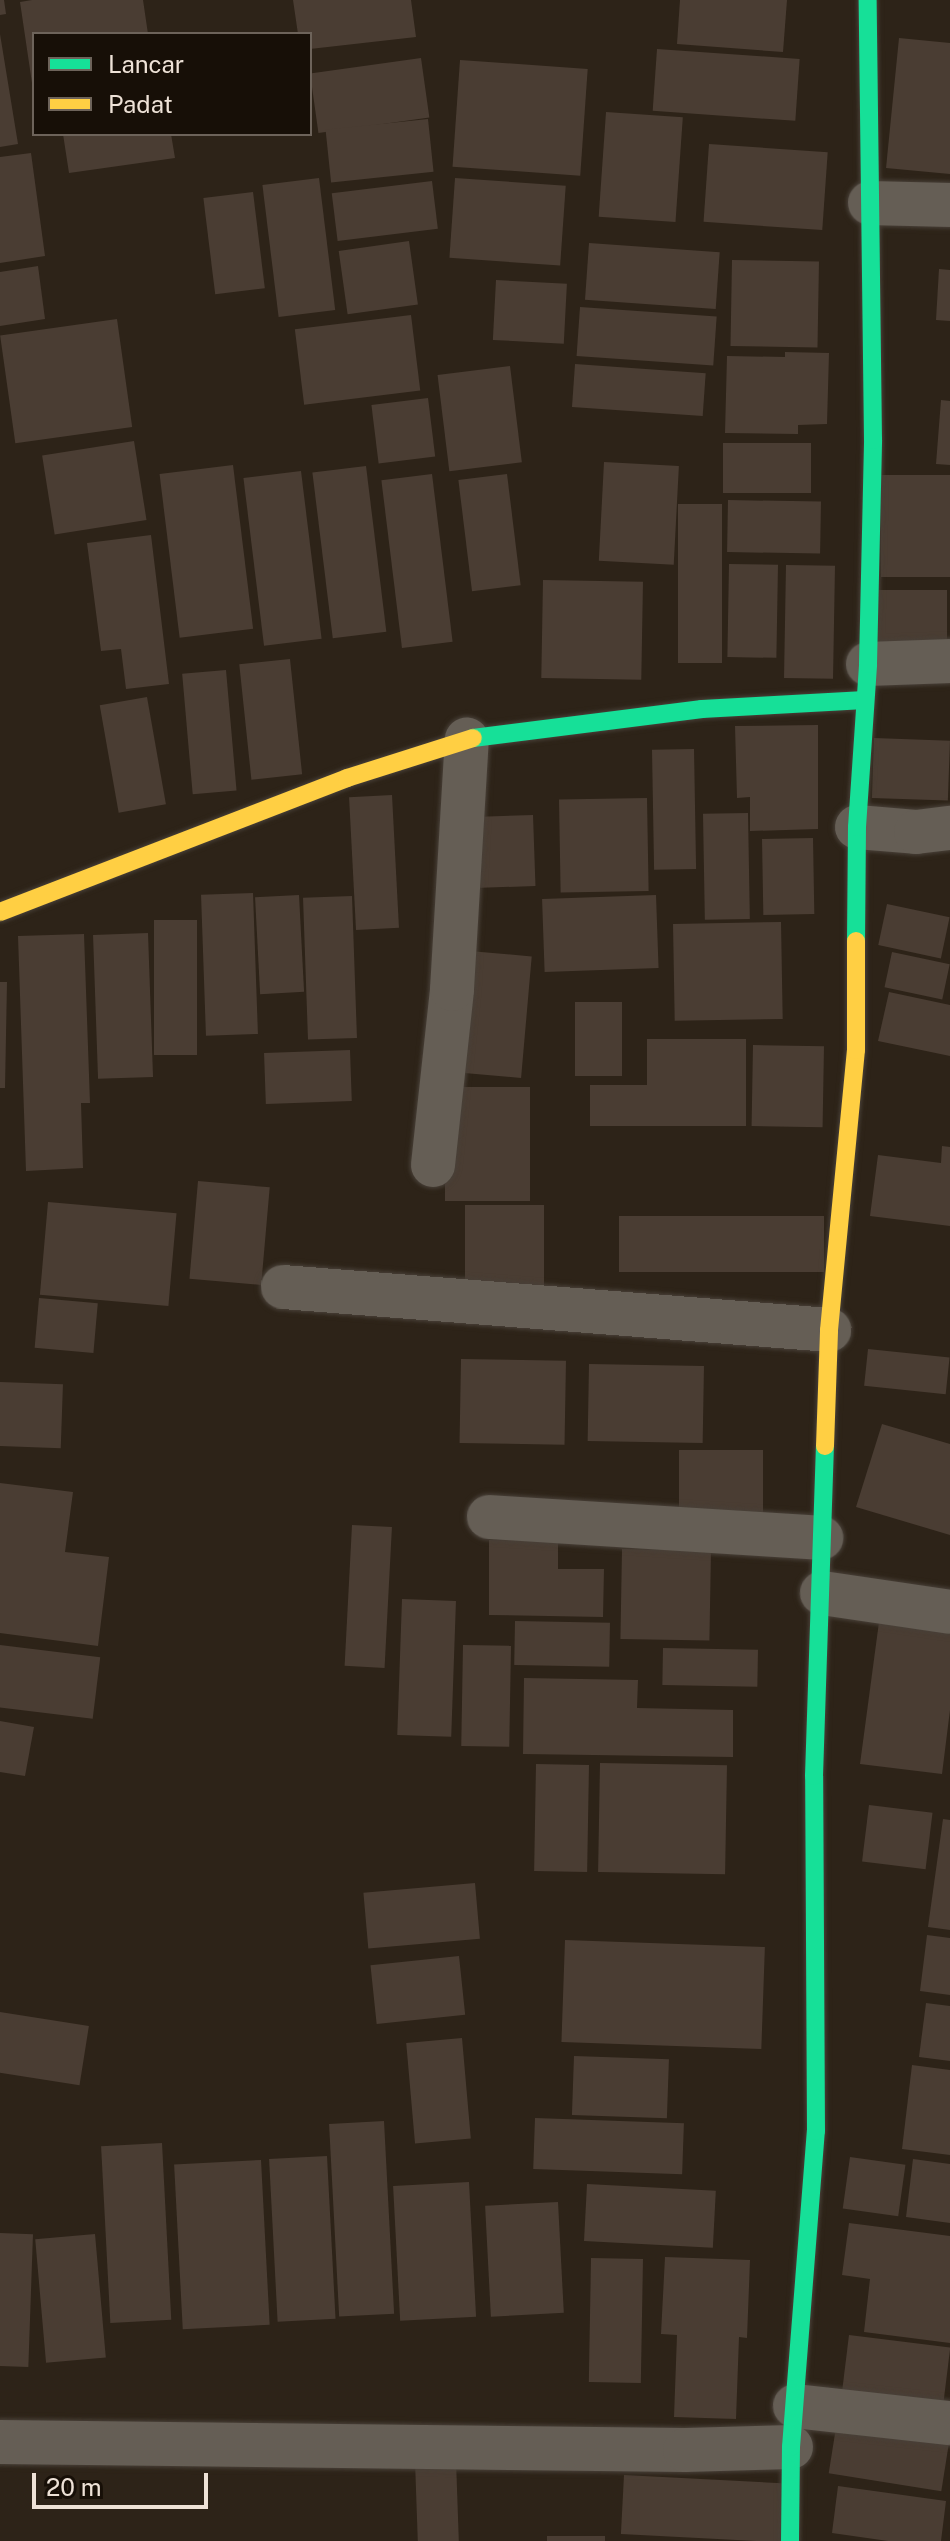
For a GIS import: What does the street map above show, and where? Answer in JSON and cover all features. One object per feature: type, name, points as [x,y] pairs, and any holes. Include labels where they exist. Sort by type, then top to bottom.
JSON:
[{"type":"street","points":[[790,2541],[793,2426],[816,2131],[814,1776],[829,1330],[856,1050],[857,827],[866,682],[873,440],[868,0]]},
{"type":"street","points":[[870,203],[950,205]]},
{"type":"street","points":[[0,912],[347,778],[467,739],[702,709],[866,682],[950,661]]},
{"type":"street","points":[[433,1165],[452,989],[467,739]]},
{"type":"street","points":[[857,827],[916,832],[950,828]]},
{"type":"street","points":[[283,1287],[829,1330]]},
{"type":"street","points":[[489,1517],[821,1538]]},
{"type":"street","points":[[822,1593],[950,1612]]},
{"type":"street","points":[[0,2442],[685,2450],[793,2426],[950,2423]]},
{"type":"building","points":[[0,0],[4,0],[6,14],[0,15]]},
{"type":"building","points":[[143,0],[148,32],[32,32],[32,83],[20,2]]},
{"type":"building","points":[[293,0],[411,0],[416,37],[312,49],[312,32],[298,32]]},
{"type":"building","points":[[680,0],[787,0],[783,52],[677,44]]},
{"type":"building","points":[[0,34],[18,144],[0,147]]},
{"type":"building","points":[[899,38],[950,43],[950,174],[886,168]]},
{"type":"building","points":[[657,49],[800,59],[795,121],[653,111]]},
{"type":"building","points":[[421,58],[429,117],[318,133],[312,73]]},
{"type":"building","points":[[460,60],[588,69],[580,176],[453,167]]},
{"type":"building","points":[[606,112],[683,117],[675,222],[599,217]]},
{"type":"building","points":[[428,119],[434,172],[331,182],[326,130]]},
{"type":"building","points":[[63,136],[171,136],[175,158],[69,173]]},
{"type":"building","points":[[709,144],[828,152],[822,230],[704,222]]},
{"type":"building","points":[[31,153],[45,256],[0,263],[0,157]]},
{"type":"building","points":[[319,178],[335,310],[279,317],[262,185]]},
{"type":"building","points":[[455,178],[566,186],[560,266],[449,258]]},
{"type":"building","points":[[432,181],[438,229],[338,241],[332,193]]},
{"type":"building","points":[[253,192],[265,288],[215,294],[203,198]]},
{"type":"building","points":[[409,241],[418,304],[348,314],[339,251]]},
{"type":"building","points":[[589,243],[720,252],[716,309],[585,300]]},
{"type":"building","points":[[732,260],[819,262],[817,348],[730,346]]},
{"type":"building","points":[[38,266],[45,319],[0,326],[0,272]]},
{"type":"building","points":[[939,269],[950,270],[950,321],[936,320]]},
{"type":"building","points":[[496,280],[567,284],[564,344],[493,340]]},
{"type":"building","points":[[580,307],[717,317],[713,365],[577,356]]},
{"type":"building","points":[[411,315],[420,390],[304,405],[295,329]]},
{"type":"building","points":[[117,319],[132,427],[15,443],[0,335]]},
{"type":"building","points":[[785,352],[829,353],[827,424],[798,425],[798,434],[725,433],[727,356],[785,357]]},
{"type":"building","points":[[575,364],[706,373],[703,416],[572,407]]},
{"type":"building","points":[[510,366],[522,462],[449,471],[438,375]]},
{"type":"building","points":[[428,398],[435,457],[379,464],[371,405]]},
{"type":"building","points":[[941,400],[950,401],[950,465],[936,464]]},
{"type":"building","points":[[134,441],[147,520],[55,535],[42,456]]},
{"type":"building","points":[[723,443],[811,443],[811,493],[723,493]]},
{"type":"building","points":[[604,462],[679,466],[674,565],[599,561]]},
{"type":"building","points":[[233,465],[253,629],[180,638],[160,474]]},
{"type":"building","points":[[366,466],[386,632],[333,638],[312,473]]},
{"type":"building","points":[[301,471],[322,639],[264,646],[243,478]]},
{"type":"building","points":[[432,474],[453,642],[402,648],[381,480]]},
{"type":"building","points":[[507,474],[521,585],[472,591],[458,480]]},
{"type":"building","points":[[881,475],[950,475],[950,577],[881,577]]},
{"type":"building","points":[[728,500],[821,502],[820,554],[727,552]]},
{"type":"building","points":[[678,504],[722,504],[722,663],[678,663]]},
{"type":"building","points":[[151,535],[169,684],[126,689],[121,649],[101,651],[87,543]]},
{"type":"building","points":[[729,564],[778,565],[776,658],[727,657]]},
{"type":"building","points":[[786,565],[835,566],[833,679],[784,678]]},
{"type":"building","points":[[543,580],[643,582],[641,680],[541,678]]},
{"type":"building","points":[[876,590],[947,590],[947,656],[876,656]]},
{"type":"building","points":[[290,659],[302,774],[251,780],[239,664]]},
{"type":"building","points":[[226,670],[237,791],[193,794],[182,674]]},
{"type":"building","points":[[147,697],[166,804],[119,813],[100,705]]},
{"type":"building","points":[[818,725],[818,829],[750,831],[750,797],[737,798],[735,726]]},
{"type":"building","points":[[874,738],[950,741],[948,801],[872,798]]},
{"type":"building","points":[[694,749],[696,869],[654,870],[652,750]]},
{"type":"building","points":[[392,795],[399,928],[356,930],[349,797]]},
{"type":"building","points":[[647,798],[649,891],[561,893],[559,800]]},
{"type":"building","points":[[748,813],[750,919],[705,920],[703,814]]},
{"type":"building","points":[[533,815],[535,886],[468,888],[465,817]]},
{"type":"building","points":[[813,838],[814,914],[763,915],[762,839]]},
{"type":"building","points":[[253,893],[258,1034],[206,1036],[201,895]]},
{"type":"building","points":[[299,895],[304,992],[260,994],[255,897]]},
{"type":"building","points":[[656,895],[659,968],[545,972],[542,899]]},
{"type":"building","points":[[352,896],[357,1038],[308,1040],[303,898]]},
{"type":"building","points":[[887,904],[950,917],[941,958],[878,945]]},
{"type":"building","points":[[154,920],[197,920],[197,1055],[154,1055]]},
{"type":"building","points":[[781,922],[783,1019],[675,1021],[673,924]]},
{"type":"building","points":[[148,933],[153,1077],[98,1079],[93,935]]},
{"type":"building","points":[[84,934],[90,1103],[81,1103],[83,1168],[26,1171],[18,936]]},
{"type":"building","points":[[458,950],[532,956],[521,1078],[447,1072]]},
{"type":"building","points":[[892,952],[950,964],[942,999],[885,987]]},
{"type":"building","points":[[0,982],[7,982],[5,1088],[0,1088]]},
{"type":"building","points":[[889,992],[950,1005],[950,1056],[878,1041]]},
{"type":"building","points":[[575,1002],[622,1002],[622,1076],[575,1076]]},
{"type":"building","points":[[647,1039],[746,1039],[746,1126],[590,1126],[590,1085],[647,1085]]},
{"type":"building","points":[[753,1045],[824,1046],[823,1127],[752,1126]]},
{"type":"building","points":[[350,1050],[352,1101],[266,1104],[264,1053]]},
{"type":"building","points":[[445,1087],[530,1087],[530,1201],[445,1201]]},
{"type":"building","points":[[942,1146],[950,1147],[950,1226],[870,1216],[878,1155],[941,1163]]},
{"type":"building","points":[[198,1181],[270,1187],[261,1285],[189,1279]]},
{"type":"building","points":[[48,1202],[177,1213],[168,1306],[40,1295]]},
{"type":"building","points":[[465,1205],[544,1205],[544,1292],[465,1292]]},
{"type":"building","points":[[619,1216],[824,1216],[824,1272],[619,1272]]},
{"type":"building","points":[[39,1298],[98,1303],[93,1353],[35,1348]]},
{"type":"building","points":[[868,1349],[950,1358],[946,1394],[864,1386]]},
{"type":"building","points":[[461,1359],[566,1361],[565,1445],[460,1443]]},
{"type":"building","points":[[589,1364],[704,1366],[703,1443],[588,1441]]},
{"type":"building","points":[[0,1382],[63,1384],[61,1448],[0,1446]]},
{"type":"building","points":[[882,1424],[950,1444],[950,1535],[856,1507]]},
{"type":"building","points":[[679,1450],[763,1450],[763,1520],[679,1520]]},
{"type":"building","points":[[0,1483],[73,1492],[65,1552],[109,1557],[98,1646],[0,1633]]},
{"type":"building","points":[[352,1525],[392,1527],[385,1668],[345,1666]]},
{"type":"building","points":[[489,1540],[558,1541],[558,1569],[604,1569],[603,1617],[489,1615]]},
{"type":"building","points":[[622,1549],[711,1551],[709,1641],[620,1639]]},
{"type":"building","points":[[402,1599],[456,1601],[451,1737],[397,1735]]},
{"type":"building","points":[[881,1607],[950,1616],[950,1710],[942,1774],[860,1764]]},
{"type":"building","points":[[515,1621],[610,1623],[609,1667],[514,1665]]},
{"type":"building","points":[[0,1645],[100,1657],[93,1719],[0,1707]]},
{"type":"building","points":[[463,1645],[511,1646],[509,1747],[461,1746]]},
{"type":"building","points":[[663,1648],[758,1650],[757,1687],[662,1685]]},
{"type":"building","points":[[524,1678],[638,1680],[637,1708],[733,1710],[733,1757],[523,1754]]},
{"type":"building","points":[[0,1721],[34,1727],[25,1776],[0,1772]]},
{"type":"building","points":[[600,1763],[727,1765],[725,1874],[598,1872]]},
{"type":"building","points":[[536,1764],[589,1765],[587,1872],[534,1871]]},
{"type":"building","points":[[869,1805],[933,1813],[926,1869],[862,1862]]},
{"type":"building","points":[[943,1819],[950,1820],[950,1930],[928,1927]]},
{"type":"building","points":[[475,1883],[480,1939],[368,1949],[363,1893]]},
{"type":"building","points":[[927,1935],[950,1938],[950,1995],[920,1991]]},
{"type":"building","points":[[565,1940],[765,1947],[761,2049],[561,2042]]},
{"type":"building","points":[[459,1956],[465,2015],[377,2024],[370,1965]]},
{"type":"building","points":[[926,2003],[950,2006],[950,2061],[919,2057]]},
{"type":"building","points":[[0,2012],[89,2026],[80,2085],[0,2073]]},
{"type":"building","points":[[462,2038],[471,2139],[415,2143],[406,2043]]},
{"type":"building","points":[[574,2056],[669,2059],[667,2118],[572,2115]]},
{"type":"building","points":[[912,2065],[950,2070],[950,2155],[902,2149]]},
{"type":"building","points":[[535,2118],[684,2123],[682,2174],[533,2169]]},
{"type":"building","points":[[384,2121],[394,2314],[339,2317],[329,2124]]},
{"type":"building","points":[[162,2143],[171,2320],[110,2323],[101,2146]]},
{"type":"building","points":[[327,2156],[336,2319],[278,2322],[269,2159]]},
{"type":"building","points":[[850,2157],[905,2165],[898,2216],[843,2208]]},
{"type":"building","points":[[913,2159],[950,2164],[950,2223],[906,2217]]},
{"type":"building","points":[[261,2160],[270,2325],[183,2329],[174,2165]]},
{"type":"building","points":[[469,2182],[476,2317],[400,2321],[393,2186]]},
{"type":"building","points":[[587,2184],[716,2191],[713,2248],[584,2241]]},
{"type":"building","points":[[558,2202],[564,2313],[491,2317],[485,2206]]},
{"type":"building","points":[[849,2223],[950,2236],[950,2343],[864,2332],[870,2279],[842,2275]]},
{"type":"building","points":[[0,2233],[33,2234],[28,2367],[0,2366]]},
{"type":"building","points":[[95,2234],[106,2358],[46,2363],[35,2239]]},
{"type":"building","points":[[665,2257],[750,2260],[747,2338],[739,2337],[736,2419],[674,2417],[677,2335],[661,2334]]},
{"type":"building","points":[[591,2258],[643,2259],[641,2383],[589,2382]]},
{"type":"building","points":[[849,2335],[950,2347],[942,2418],[840,2405]]},
{"type":"building","points":[[837,2421],[950,2439],[941,2491],[829,2473]]},
{"type":"building","points":[[456,2460],[459,2541],[418,2541],[415,2461]]},
{"type":"building","points":[[624,2475],[787,2484],[784,2541],[621,2534]]},
{"type":"building","points":[[838,2486],[946,2501],[941,2541],[888,2541],[832,2533]]},
{"type":"building","points":[[547,2536],[605,2536],[605,2541],[547,2541]]},
{"type":"traffic: fast","points":[[856,941],[857,827],[868,664],[873,440],[868,0]]},
{"type":"traffic: fast","points":[[473,738],[702,709],[865,700]]},
{"type":"traffic: fast","points":[[790,2541],[791,2447],[816,2131],[814,1776],[825,1446]]},
{"type":"traffic: slow","points":[[0,912],[347,778],[473,738]]},
{"type":"traffic: slow","points":[[825,1446],[829,1330],[856,1050],[856,941]]}]
